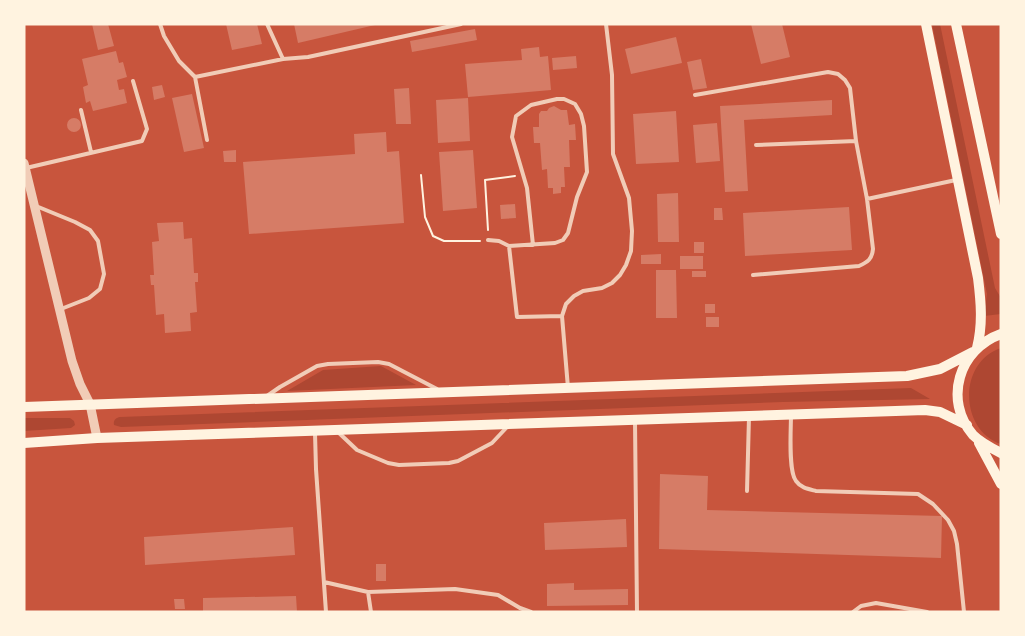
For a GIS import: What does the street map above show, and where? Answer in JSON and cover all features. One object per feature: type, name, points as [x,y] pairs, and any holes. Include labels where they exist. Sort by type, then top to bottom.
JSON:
[{"type":"main road","points":[[24,407],[907,376],[940,369],[975,350],[981,323],[981,304],[978,278],[926,24]]},
{"type":"main road","points":[[956,24],[1001,234]]},
{"type":"main road","points":[[1001,334],[983,343],[966,362],[960,377],[958,393],[960,409],[967,425],[1001,484]]},
{"type":"main road","points":[[24,443],[98,438],[925,410],[940,412],[967,425]]},
{"type":"main road","points":[[974,435],[986,446],[1001,453]]},
{"type":"street","points":[[25,166],[72,361],[90,405],[98,438]]},
{"type":"lane","points":[[160,24],[178,61],[195,77],[207,140]]},
{"type":"lane","points":[[267,24],[283,59]]},
{"type":"lane","points":[[195,77],[283,59],[308,57],[461,24]]},
{"type":"lane","points":[[568,388],[562,316],[566,304],[574,296],[584,291],[602,288],[612,283],[626,265],[631,251],[629,198],[613,154],[612,75],[606,24]]},
{"type":"lane","points":[[695,95],[828,72],[838,74],[850,88],[856,141],[867,199],[872,257],[867,263],[859,266],[753,275]]},
{"type":"lane","points":[[25,166],[142,141],[147,129],[133,81]]},
{"type":"lane","points":[[488,240],[499,240],[509,246],[533,245],[555,243],[563,240],[568,233],[577,197],[587,172],[581,114],[575,104],[564,99],[531,105],[516,116],[512,137],[527,188],[533,245]]},
{"type":"lane","points":[[81,110],[91,152]]},
{"type":"lane","points":[[756,145],[856,141]]},
{"type":"lane","points":[[867,199],[958,179]]},
{"type":"lane","points":[[34,206],[90,230],[98,241],[104,274],[100,289],[89,298],[60,310]]},
{"type":"lane","points":[[509,246],[517,317],[562,316]]},
{"type":"lane","points":[[262,399],[317,366],[378,362],[389,364],[443,392]]},
{"type":"lane","points":[[791,414],[791,462],[793,476],[797,483],[806,489],[816,491],[918,494],[933,504],[948,519],[957,544],[964,612]]},
{"type":"lane","points":[[747,491],[749,416]]},
{"type":"lane","points":[[635,420],[637,612]]},
{"type":"lane","points":[[336,430],[357,450],[388,463],[399,465],[458,461],[492,443],[510,424]]},
{"type":"lane","points":[[315,431],[326,612]]},
{"type":"lane","points":[[324,582],[368,592],[455,589],[498,595],[531,612]]},
{"type":"lane","points":[[368,592],[371,612]]},
{"type":"lane","points":[[853,612],[861,606],[876,603],[927,612]]},
{"type":"path","points":[[421,175],[425,217],[433,236],[444,241],[467,242],[488,240],[484,180],[524,176]]},
{"type":"shaded area","points":[[932,24],[940,24],[995,288],[1001,298],[1001,314],[984,316],[987,294]]},
{"type":"shaded area","points":[[1001,348],[1001,444],[987,436],[977,425],[971,411],[969,396],[971,381],[977,367],[987,356]]},
{"type":"shaded area","points":[[381,366],[416,385],[287,391],[323,370]]},
{"type":"shaded area","points":[[911,388],[930,399],[783,402],[121,427],[114,425],[115,419],[120,417]]},
{"type":"shaded area","points":[[24,418],[70,418],[75,425],[71,428],[24,431]]},
{"type":"building","points":[[92,24],[108,24],[114,46],[98,50]]},
{"type":"building","points":[[226,24],[257,24],[262,44],[232,50]]},
{"type":"building","points":[[294,24],[375,24],[375,25],[298,43]]},
{"type":"building","points":[[751,24],[782,24],[790,57],[761,64]]},
{"type":"building","points":[[475,29],[477,40],[412,52],[410,41]]},
{"type":"building","points":[[676,37],[682,63],[631,74],[625,49]]},
{"type":"building","points":[[539,47],[540,57],[548,56],[551,90],[468,97],[465,64],[522,60],[521,49]]},
{"type":"building","points":[[116,51],[119,63],[123,62],[127,77],[117,80],[119,90],[124,89],[127,103],[93,111],[90,101],[86,103],[83,87],[88,85],[82,59]]},
{"type":"building","points":[[576,56],[577,68],[553,70],[552,58]]},
{"type":"building","points":[[701,59],[707,88],[693,90],[687,62]]},
{"type":"building","points":[[162,85],[165,97],[154,100],[152,87]]},
{"type":"building","points":[[409,88],[411,124],[396,124],[394,89]]},
{"type":"building","points":[[192,94],[204,148],[184,152],[172,98]]},
{"type":"building","points":[[468,98],[470,141],[438,143],[436,100]]},
{"type":"building","points":[[832,100],[832,115],[744,120],[748,191],[725,192],[720,106]]},
{"type":"building","points":[[554,106],[567,110],[569,125],[575,124],[576,140],[569,140],[570,167],[564,167],[565,187],[561,187],[561,193],[553,194],[553,188],[548,188],[547,169],[542,170],[540,143],[534,143],[533,127],[539,127],[541,111],[547,111]]},
{"type":"building","points":[[676,111],[679,162],[636,164],[633,114]]},
{"type":"building","points":[[74,118],[79,120],[81,125],[79,130],[74,132],[69,130],[67,125],[69,120]]},
{"type":"building","points":[[717,123],[720,161],[696,163],[693,125]]},
{"type":"building","points":[[386,132],[387,152],[399,151],[404,223],[249,234],[243,162],[355,154],[354,134]]},
{"type":"building","points":[[236,150],[236,162],[224,162],[223,151]]},
{"type":"building","points":[[473,150],[477,208],[443,211],[439,152]]},
{"type":"building","points":[[678,193],[679,242],[658,242],[657,194]]},
{"type":"building","points":[[515,204],[516,218],[501,219],[500,205]]},
{"type":"building","points":[[849,207],[852,250],[745,256],[743,213]]},
{"type":"building","points":[[714,208],[722,208],[723,220],[714,220]]},
{"type":"building","points":[[183,222],[184,239],[192,238],[194,273],[198,273],[198,282],[195,282],[197,312],[190,313],[191,331],[165,333],[164,314],[156,315],[154,285],[151,285],[150,275],[154,275],[152,242],[159,241],[157,223]]},
{"type":"building","points":[[694,242],[704,242],[704,253],[694,253]]},
{"type":"building","points":[[661,254],[661,264],[641,264],[641,255]]},
{"type":"building","points":[[680,256],[703,256],[703,269],[680,269]]},
{"type":"building","points":[[656,270],[676,270],[677,318],[656,318]]},
{"type":"building","points":[[692,271],[706,271],[706,277],[692,277]]},
{"type":"building","points":[[705,304],[715,304],[715,313],[705,313]]},
{"type":"building","points":[[706,317],[719,317],[719,327],[706,327]]},
{"type":"building","points":[[660,474],[708,476],[707,510],[942,516],[941,558],[659,549]]},
{"type":"building","points":[[626,519],[627,547],[545,550],[544,523]]},
{"type":"building","points":[[293,527],[295,555],[145,565],[144,537]]},
{"type":"building","points":[[376,564],[386,564],[386,581],[376,581]]},
{"type":"building","points":[[574,583],[574,590],[628,589],[628,605],[547,606],[547,584]]},
{"type":"building","points":[[296,596],[297,612],[203,612],[203,598]]},
{"type":"building","points":[[174,599],[184,599],[185,609],[175,609]]}]
